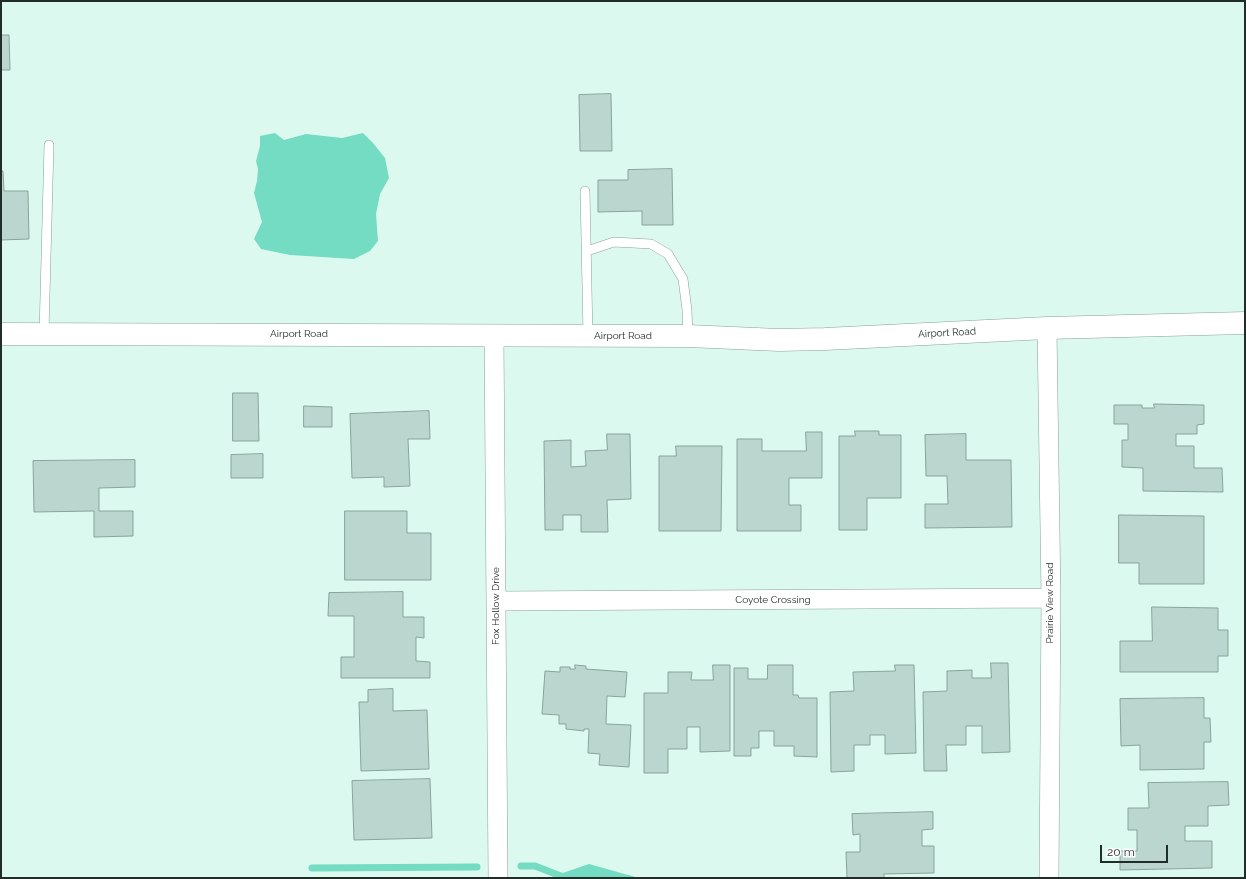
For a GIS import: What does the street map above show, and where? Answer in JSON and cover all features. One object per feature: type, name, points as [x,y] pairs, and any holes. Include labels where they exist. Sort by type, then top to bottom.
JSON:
[{"type":"street","name":"Airport Road","points":[[1,334],[688,336],[779,340],[1048,328],[1245,323]]},
{"type":"street","name":"Prairie View Road","points":[[1048,328],[1051,598],[1050,878]]},
{"type":"street","name":"Fox Hollow Drive","points":[[494,335],[498,878]]},
{"type":"street","name":"Coyote Crossing","points":[[496,601],[1051,598]]},
{"type":"lane","points":[[44,333],[49,145]]},
{"type":"lane","points":[[585,191],[588,336]]},
{"type":"lane","points":[[587,252],[614,242],[650,244],[668,254],[683,280],[688,310],[688,336]]},
{"type":"shaded area","points":[[275,133],[284,140],[306,134],[342,138],[363,133],[373,143],[385,158],[389,178],[380,194],[376,214],[378,241],[370,251],[354,259],[290,255],[261,249],[254,239],[262,222],[254,193],[258,169],[256,161],[260,146],[260,136]]},
{"type":"shaded area","points":[[589,864],[639,878],[554,878],[554,876]]},
{"type":"building","points":[[1,35],[9,35],[10,70],[1,70]]},
{"type":"building","points":[[611,94],[612,151],[580,151],[579,95]]},
{"type":"building","points":[[672,169],[673,225],[642,225],[642,211],[598,212],[598,180],[628,180],[628,170]]},
{"type":"building","points":[[1,171],[3,171],[4,191],[28,191],[29,239],[1,240]]},
{"type":"building","points":[[233,393],[258,393],[259,441],[233,441]]},
{"type":"building","points":[[1154,404],[1204,405],[1204,424],[1197,425],[1197,434],[1176,434],[1176,446],[1194,446],[1194,468],[1222,468],[1223,492],[1143,491],[1143,468],[1122,467],[1122,440],[1128,440],[1128,424],[1114,424],[1114,405],[1142,405],[1142,408],[1154,408]]},
{"type":"building","points":[[304,406],[332,407],[332,427],[304,427]]},
{"type":"building","points":[[429,411],[430,439],[408,439],[410,486],[384,487],[384,477],[352,478],[350,414]]},
{"type":"building","points":[[855,431],[879,431],[879,435],[901,435],[901,498],[867,498],[867,530],[839,530],[839,436],[855,436]]},
{"type":"building","points":[[806,432],[822,432],[822,478],[789,478],[789,505],[801,505],[801,531],[737,531],[737,439],[762,439],[762,451],[806,451]]},
{"type":"building","points":[[607,434],[630,434],[631,499],[607,500],[608,532],[581,532],[581,515],[563,515],[563,530],[545,530],[544,441],[571,440],[571,467],[586,466],[585,451],[607,450]]},
{"type":"building","points":[[966,434],[966,460],[1011,460],[1012,527],[925,528],[925,504],[948,504],[947,476],[926,476],[925,435]]},
{"type":"building","points":[[676,446],[722,446],[721,531],[659,531],[659,456],[676,456]]},
{"type":"building","points":[[263,454],[263,478],[231,478],[231,455]]},
{"type":"building","points":[[135,460],[135,487],[99,488],[99,511],[133,511],[133,536],[94,537],[94,511],[34,512],[33,461]]},
{"type":"building","points":[[345,511],[407,511],[407,533],[431,533],[431,580],[345,580]]},
{"type":"building","points":[[1119,515],[1204,516],[1204,584],[1139,584],[1139,563],[1119,563]]},
{"type":"building","points":[[403,592],[403,617],[424,617],[424,638],[416,637],[416,661],[430,662],[430,678],[341,678],[341,657],[354,657],[354,616],[328,616],[329,593]]},
{"type":"building","points":[[1152,607],[1218,608],[1218,630],[1228,630],[1228,656],[1218,656],[1218,672],[1120,672],[1120,641],[1152,641]]},
{"type":"building","points":[[991,663],[1008,663],[1010,752],[982,753],[982,726],[966,726],[966,745],[946,745],[947,771],[924,771],[923,692],[947,691],[947,671],[972,670],[972,678],[991,678]]},
{"type":"building","points":[[575,665],[586,666],[586,669],[627,672],[625,697],[607,696],[606,724],[631,725],[629,767],[599,765],[600,754],[588,753],[589,729],[584,729],[584,731],[566,729],[566,724],[559,724],[559,715],[542,714],[545,671],[560,672],[560,667],[570,667],[570,669],[575,669]]},
{"type":"building","points":[[713,665],[730,665],[730,751],[700,752],[700,727],[687,727],[687,749],[668,749],[668,773],[644,773],[644,693],[668,693],[668,672],[692,672],[691,680],[713,680]]},
{"type":"building","points":[[768,665],[793,665],[793,695],[798,695],[799,698],[817,698],[817,757],[794,756],[794,746],[774,746],[774,731],[759,731],[759,748],[751,748],[751,756],[734,756],[734,668],[748,668],[748,679],[767,679]]},
{"type":"building","points":[[895,665],[914,665],[916,753],[885,754],[885,735],[870,735],[870,745],[854,745],[854,771],[831,772],[830,692],[854,691],[853,672],[895,671]]},
{"type":"building","points":[[393,689],[393,711],[427,710],[429,769],[361,771],[359,702],[368,702],[368,690]]},
{"type":"building","points":[[1204,698],[1204,718],[1210,718],[1211,742],[1204,742],[1204,769],[1140,770],[1140,745],[1121,746],[1120,699]]},
{"type":"building","points":[[430,779],[432,838],[354,840],[352,781]]},
{"type":"building","points":[[1228,782],[1229,805],[1208,806],[1208,826],[1185,826],[1185,841],[1212,841],[1212,868],[1120,870],[1120,851],[1137,851],[1137,830],[1128,830],[1128,808],[1149,808],[1148,783]]},
{"type":"building","points":[[933,812],[933,829],[922,830],[922,846],[934,846],[934,873],[884,874],[884,878],[847,878],[846,852],[860,852],[860,834],[853,835],[852,814]]},
{"type":"waterway","points":[[521,866],[535,866],[566,878]]},
{"type":"waterway","points":[[312,868],[477,867]]}]
